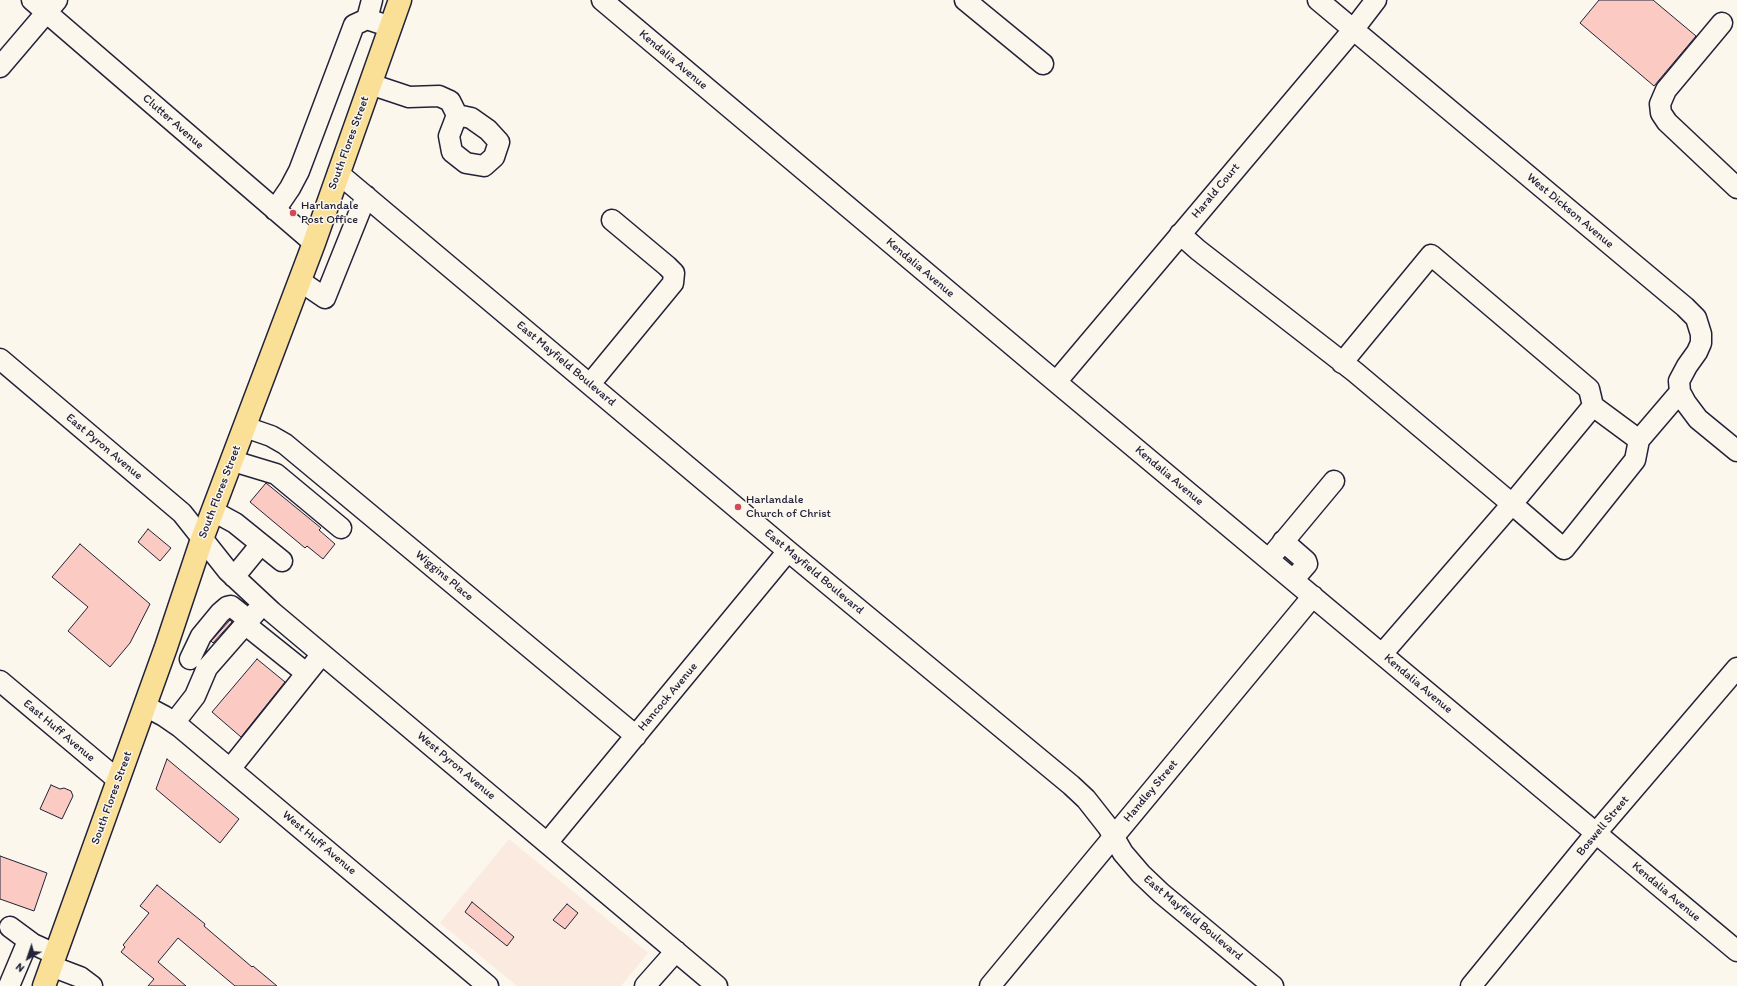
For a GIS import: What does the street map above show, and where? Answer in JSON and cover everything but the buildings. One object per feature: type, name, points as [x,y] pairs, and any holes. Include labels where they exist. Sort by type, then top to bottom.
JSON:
[{"type":"main road","name":"South Flores Street","points":[[50,969],[166,647],[202,539],[314,243],[400,0]]},
{"type":"street","points":[[367,19],[372,0]]},
{"type":"street","name":"Kendalia Avenue","points":[[602,0],[1056,382],[1294,579],[1737,951]]},
{"type":"street","points":[[965,0],[1043,64]]},
{"type":"street","name":"West Dickson Avenue","points":[[1318,0],[1685,307],[1696,318],[1701,334],[1701,343],[1679,381],[1680,392]]},
{"type":"street","name":"Harald Court","points":[[1056,382],[1353,30],[1376,0]]},
{"type":"street","points":[[0,67],[45,4]]},
{"type":"street","name":"Clutter Avenue","points":[[45,4],[275,210],[314,243]]},
{"type":"street","points":[[275,210],[290,188],[299,171],[354,25],[367,19],[391,27]]},
{"type":"street","points":[[1722,23],[1666,90],[1660,104],[1661,113],[1667,122],[1737,188]]},
{"type":"street","points":[[370,84],[409,97],[439,96],[450,101],[457,115]]},
{"type":"street","name":"East Mayfield Boulevard","points":[[338,173],[788,551],[1072,785],[1086,799],[1123,852],[1151,883],[1273,986]]},
{"type":"street","points":[[300,281],[325,298],[366,196]]},
{"type":"street","points":[[590,384],[673,283],[674,273],[612,220]]},
{"type":"street","points":[[1180,234],[1472,469],[1564,549],[1635,460],[1639,440],[1680,392],[1698,419],[1737,451]]},
{"type":"street","points":[[1342,363],[1431,255],[1589,389],[1593,406],[1639,440]]},
{"type":"street","name":"East Pyron Avenue","points":[[0,359],[182,513],[202,539]]},
{"type":"street","points":[[1382,654],[1512,504],[1593,406]]},
{"type":"street","name":"Wiggins Place","points":[[245,428],[271,436],[285,444],[636,736]]},
{"type":"street","points":[[232,460],[276,474],[341,528]]},
{"type":"street","points":[[294,489],[312,466]]},
{"type":"street","points":[[1269,559],[1334,481]]},
{"type":"street","points":[[213,511],[235,523],[282,561]]},
{"type":"street","name":"West Pyron Avenue","points":[[202,539],[234,577],[264,604],[718,986]]},
{"type":"street","points":[[1283,541],[1306,561],[1307,564],[1294,579]]},
{"type":"street","points":[[234,577],[261,544]]},
{"type":"street","name":"Hancock Avenue","points":[[547,843],[788,551]]},
{"type":"street","name":"Handley Street","points":[[990,986],[1313,596]]},
{"type":"street","points":[[198,663],[248,623],[264,604]]},
{"type":"street","points":[[174,723],[195,696],[201,636],[220,613],[227,607],[231,606],[306,674]]},
{"type":"street","points":[[166,647],[198,663]]},
{"type":"street","points":[[230,769],[322,654]]},
{"type":"street","name":"Boswell Street","points":[[1471,986],[1596,833],[1737,668]]},
{"type":"street","name":"East Huff Avenue","points":[[0,681],[118,780]]},
{"type":"street","name":"West Huff Avenue","points":[[145,706],[174,723],[488,986]]},
{"type":"street","points":[[10,927],[28,941],[50,969],[80,977],[92,986]]},
{"type":"street","points":[[7,979],[28,941]]},
{"type":"street","points":[[645,986],[676,951]]},
{"type":"shaded area","points":[[509,839],[648,953],[621,986],[517,986],[440,923]]},
{"type":"place","name":"Harlandale Post Office","points":[[293,213]]},
{"type":"place","name":"Harlandale Church of Christ","points":[[738,507]]}]
